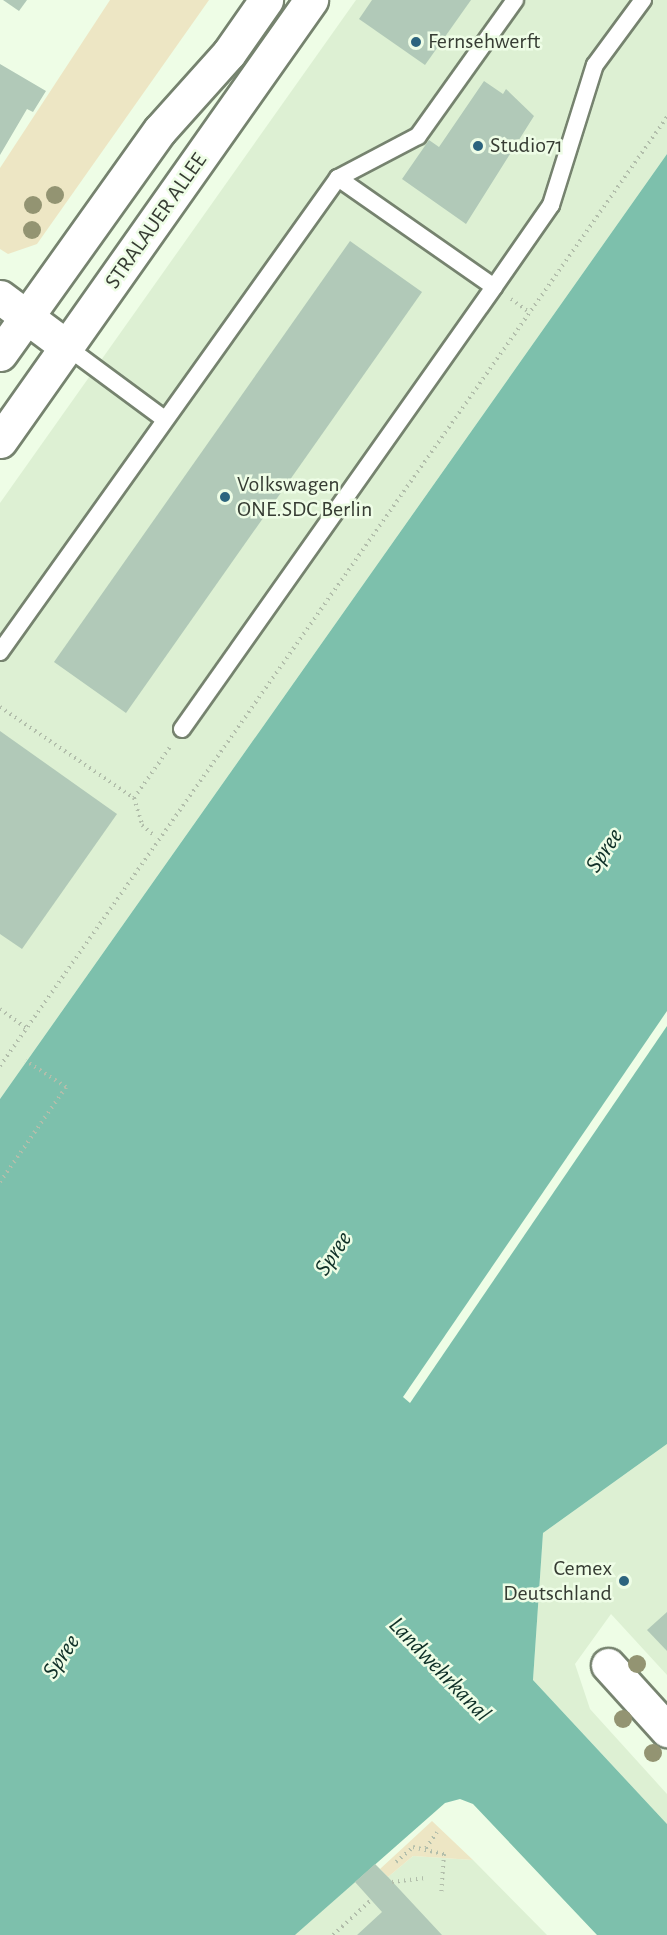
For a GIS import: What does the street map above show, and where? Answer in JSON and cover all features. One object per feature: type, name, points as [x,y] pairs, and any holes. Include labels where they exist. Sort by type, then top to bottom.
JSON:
[{"type":"main road","points":[[0,354],[160,130],[229,53],[266,0]]},
{"type":"main road","name":"STRALAUER ALLEE","points":[[0,441],[311,0]]},
{"type":"main road","points":[[0,297],[67,347]]},
{"type":"main road","points":[[608,1665],[667,1730]]},
{"type":"lane","points":[[0,652],[163,418],[338,178],[418,136],[515,0]]},
{"type":"lane","points":[[182,729],[551,206],[595,65],[643,0]]},
{"type":"lane","points":[[338,178],[494,286]]},
{"type":"lane","points":[[67,347],[163,418]]},
{"type":"path","points":[[0,1066],[156,837],[667,117]]},
{"type":"path","points":[[0,707],[134,798],[142,825],[156,837]]},
{"type":"path","points":[[134,798],[182,729]]},
{"type":"path","points":[[0,1009],[26,1028]]},
{"type":"path","points":[[0,1182],[66,1087],[26,1061]]},
{"type":"path","points":[[426,1848],[437,1832]]},
{"type":"path","points":[[396,1862],[413,1847],[426,1848],[444,1854],[441,1896]]},
{"type":"path","points":[[392,1882],[425,1878]]},
{"type":"path","points":[[333,1935],[371,1900]]},
{"type":"shaded area","points":[[110,0],[209,0],[37,244],[8,254],[0,249],[0,168]]},
{"type":"shaded area","points":[[356,0],[667,0],[667,154],[0,1099],[0,503]]},
{"type":"shaded area","points":[[667,1444],[667,1675],[611,1614],[575,1664],[590,1709],[667,1794],[667,1824],[533,1680],[543,1533]]},
{"type":"shaded area","points":[[432,1821],[473,1860],[413,1856],[388,1877],[380,1869]]},
{"type":"shaded area","points":[[413,1856],[473,1860],[547,1935],[295,1935],[375,1864],[388,1877]]},
{"type":"water","points":[[667,154],[667,1444],[543,1533],[533,1680],[667,1824],[667,1935],[597,1935],[473,1804],[460,1799],[445,1803],[295,1935],[0,1935],[0,1099]]},
{"type":"pier","points":[[667,1011],[667,1026],[410,1403],[403,1397]]},
{"type":"building","points":[[3,0],[27,0],[19,11]]},
{"type":"building","name":"Fernsehwerft","points":[[372,0],[471,0],[425,65],[359,19]]},
{"type":"building","points":[[0,64],[46,91],[33,112],[27,109],[0,155]]},
{"type":"building","points":[[484,81],[503,94],[506,89],[534,116],[466,224],[402,179],[429,140],[439,147]]},
{"type":"building","points":[[350,241],[422,292],[126,713],[54,662]]},
{"type":"building","points":[[0,731],[117,814],[22,949],[0,934]]},
{"type":"building","points":[[667,1612],[667,1651],[647,1630]]},
{"type":"building","points":[[375,1864],[442,1935],[357,1935],[382,1912],[355,1882]]},
{"type":"place","name":"Fernsehwerft","points":[[416,42]]},
{"type":"place","name":"Studio71","points":[[478,146]]},
{"type":"place","name":"Volkswagen ONE.SDC Berlin","points":[[225,497]]},
{"type":"place","name":"Cemex Deutschland","points":[[624,1581]]},
{"type":"water label","name":"Spree","points":[[605,851]]},
{"type":"water label","name":"Spree","points":[[334,1254]]},
{"type":"water label","name":"Spree","points":[[62,1657]]},
{"type":"water label","name":"Landwehrkanal","points":[[439,1670]]}]
